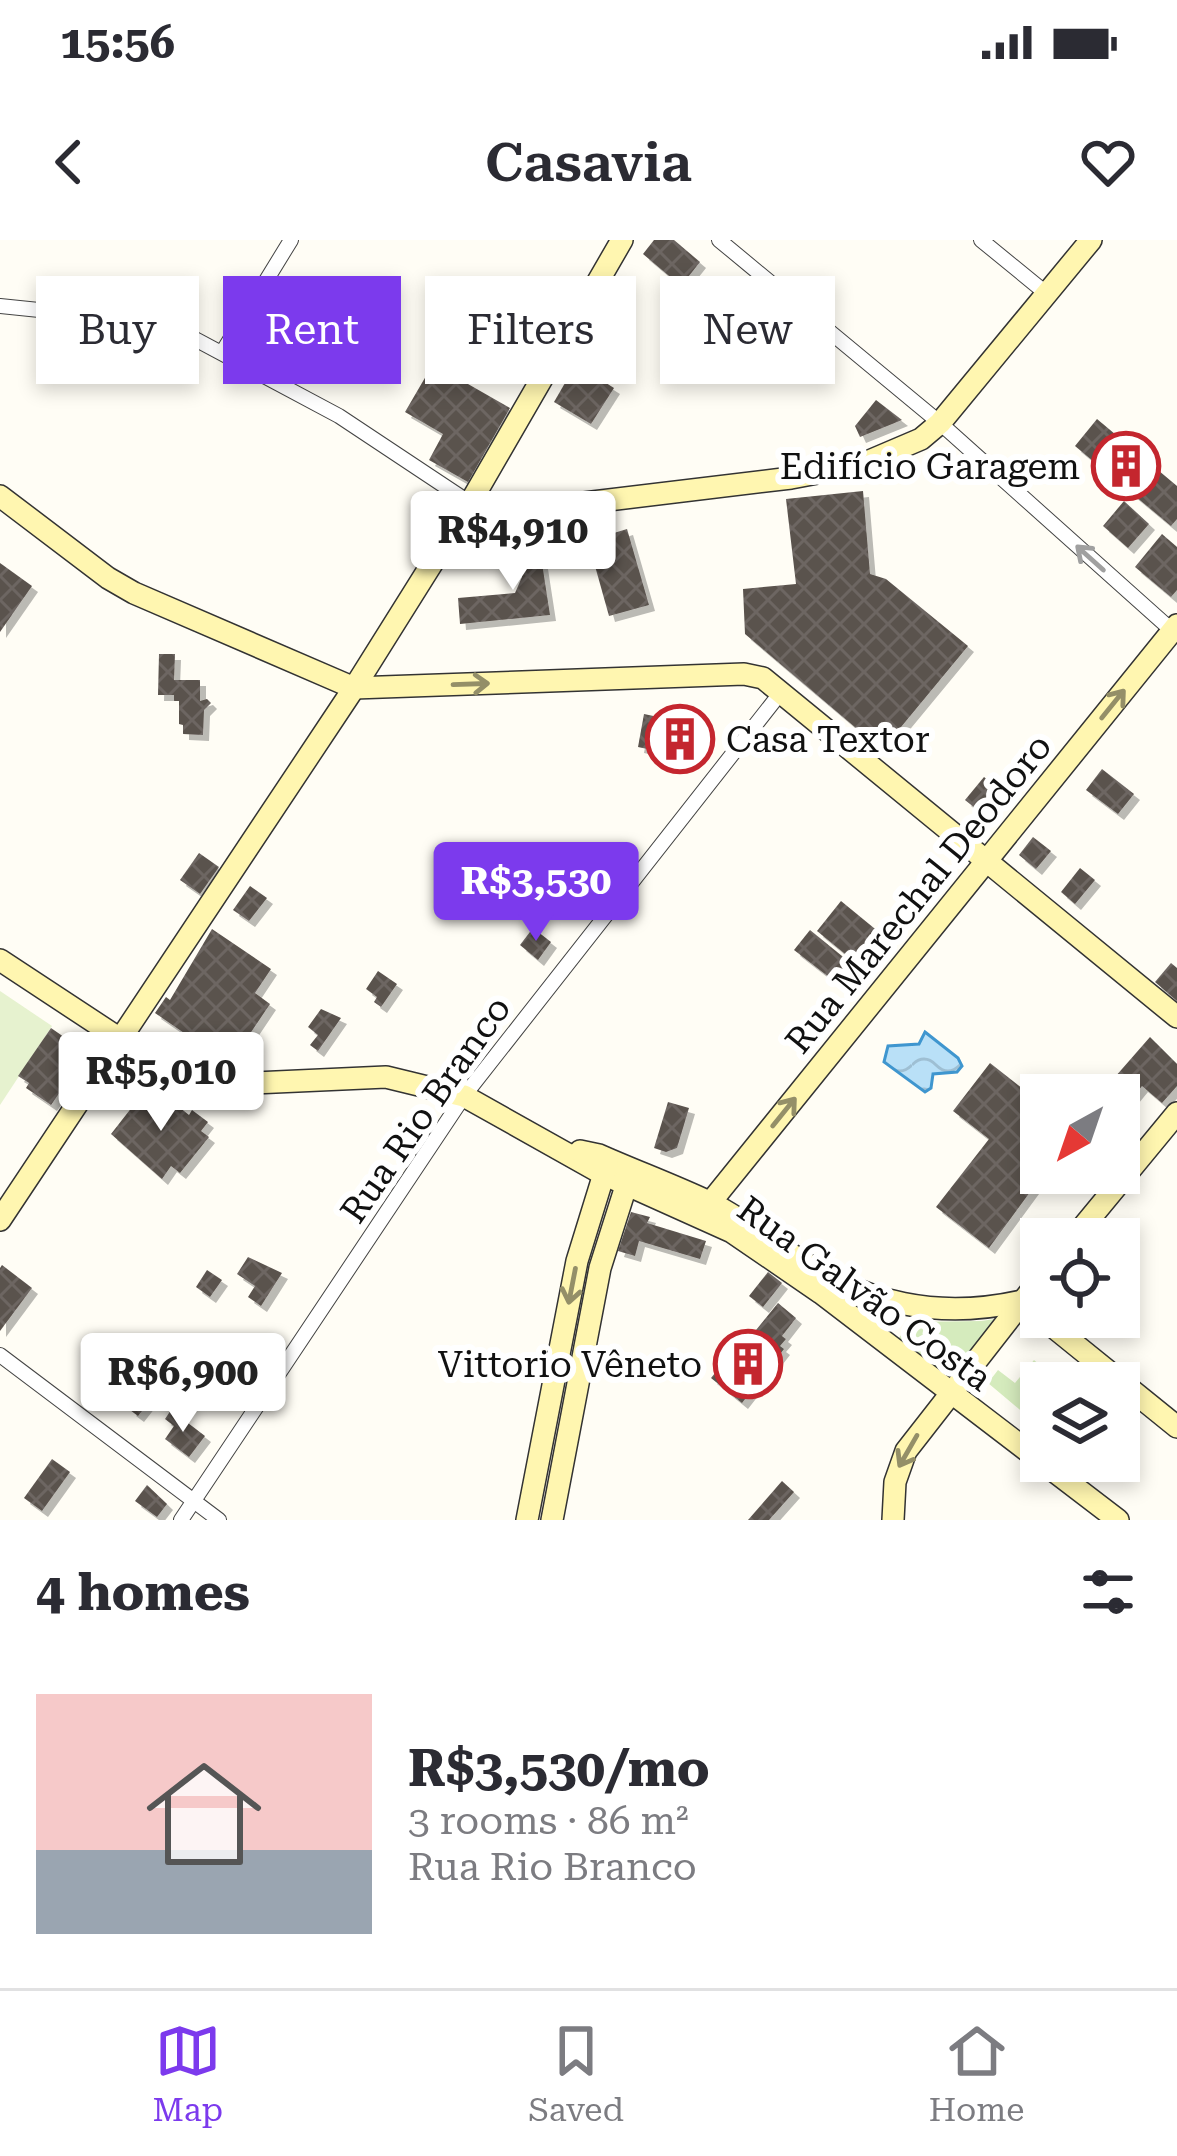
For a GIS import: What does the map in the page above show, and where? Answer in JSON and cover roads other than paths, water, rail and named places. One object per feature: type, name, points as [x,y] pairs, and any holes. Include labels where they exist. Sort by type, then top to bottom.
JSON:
[{"type":"street","points":[[269,276],[291,240]]},
{"type":"street","points":[[0,1220],[354,688],[470,503],[622,240]]},
{"type":"street","points":[[719,240],[940,423],[1175,631]]},
{"type":"street","points":[[981,240],[1047,294]]},
{"type":"street","points":[[282,384],[470,503],[509,512],[791,478],[860,465],[921,439],[940,423],[1091,240]]},
{"type":"street","points":[[0,306],[165,323],[223,351]]},
{"type":"street","points":[[0,496],[122,586],[354,688],[744,674],[763,678],[1177,1017]]},
{"type":"street","name":"Rua Marechal Deodoro","points":[[710,1203],[1175,631]]},
{"type":"street","name":"Rua Rio Branco","points":[[182,1520],[464,1096],[782,691]]},
{"type":"street","name":"Rua Galvão Costa","points":[[0,960],[120,1039],[253,1083],[386,1077],[464,1096],[556,1148],[710,1203],[797,1258],[913,1308],[969,1310],[1020,1301]]},
{"type":"street","points":[[79,1101],[117,1074],[167,1057]]},
{"type":"street","points":[[1090,1218],[1177,1113]]},
{"type":"street","points":[[527,1520],[577,1261],[608,1168]]},
{"type":"street","name":"Rua Galvão Costa","points":[[608,1168],[627,1184],[732,1232],[1118,1520]]},
{"type":"street","points":[[552,1520],[600,1268],[627,1184]]},
{"type":"street","points":[[797,1258],[816,1274],[892,1316],[891,1327],[881,1339]]},
{"type":"street","points":[[893,1520],[900,1462],[1020,1304]]},
{"type":"street","points":[[881,1339],[900,1330],[913,1308]]},
{"type":"street","points":[[1067,1338],[1177,1427]]},
{"type":"street","points":[[0,1354],[219,1520]]},
{"type":"water","points":[[925,1032],[962,1066],[957,1072],[933,1074],[931,1088],[925,1092],[884,1062],[888,1046],[919,1044]]},
{"type":"place","name":"Edifício Garagem","points":[[1126,466]]},
{"type":"place","name":"Casa Textor","points":[[680,739]]},
{"type":"place","name":"Vittorio Vêneto","points":[[748,1364]]}]
